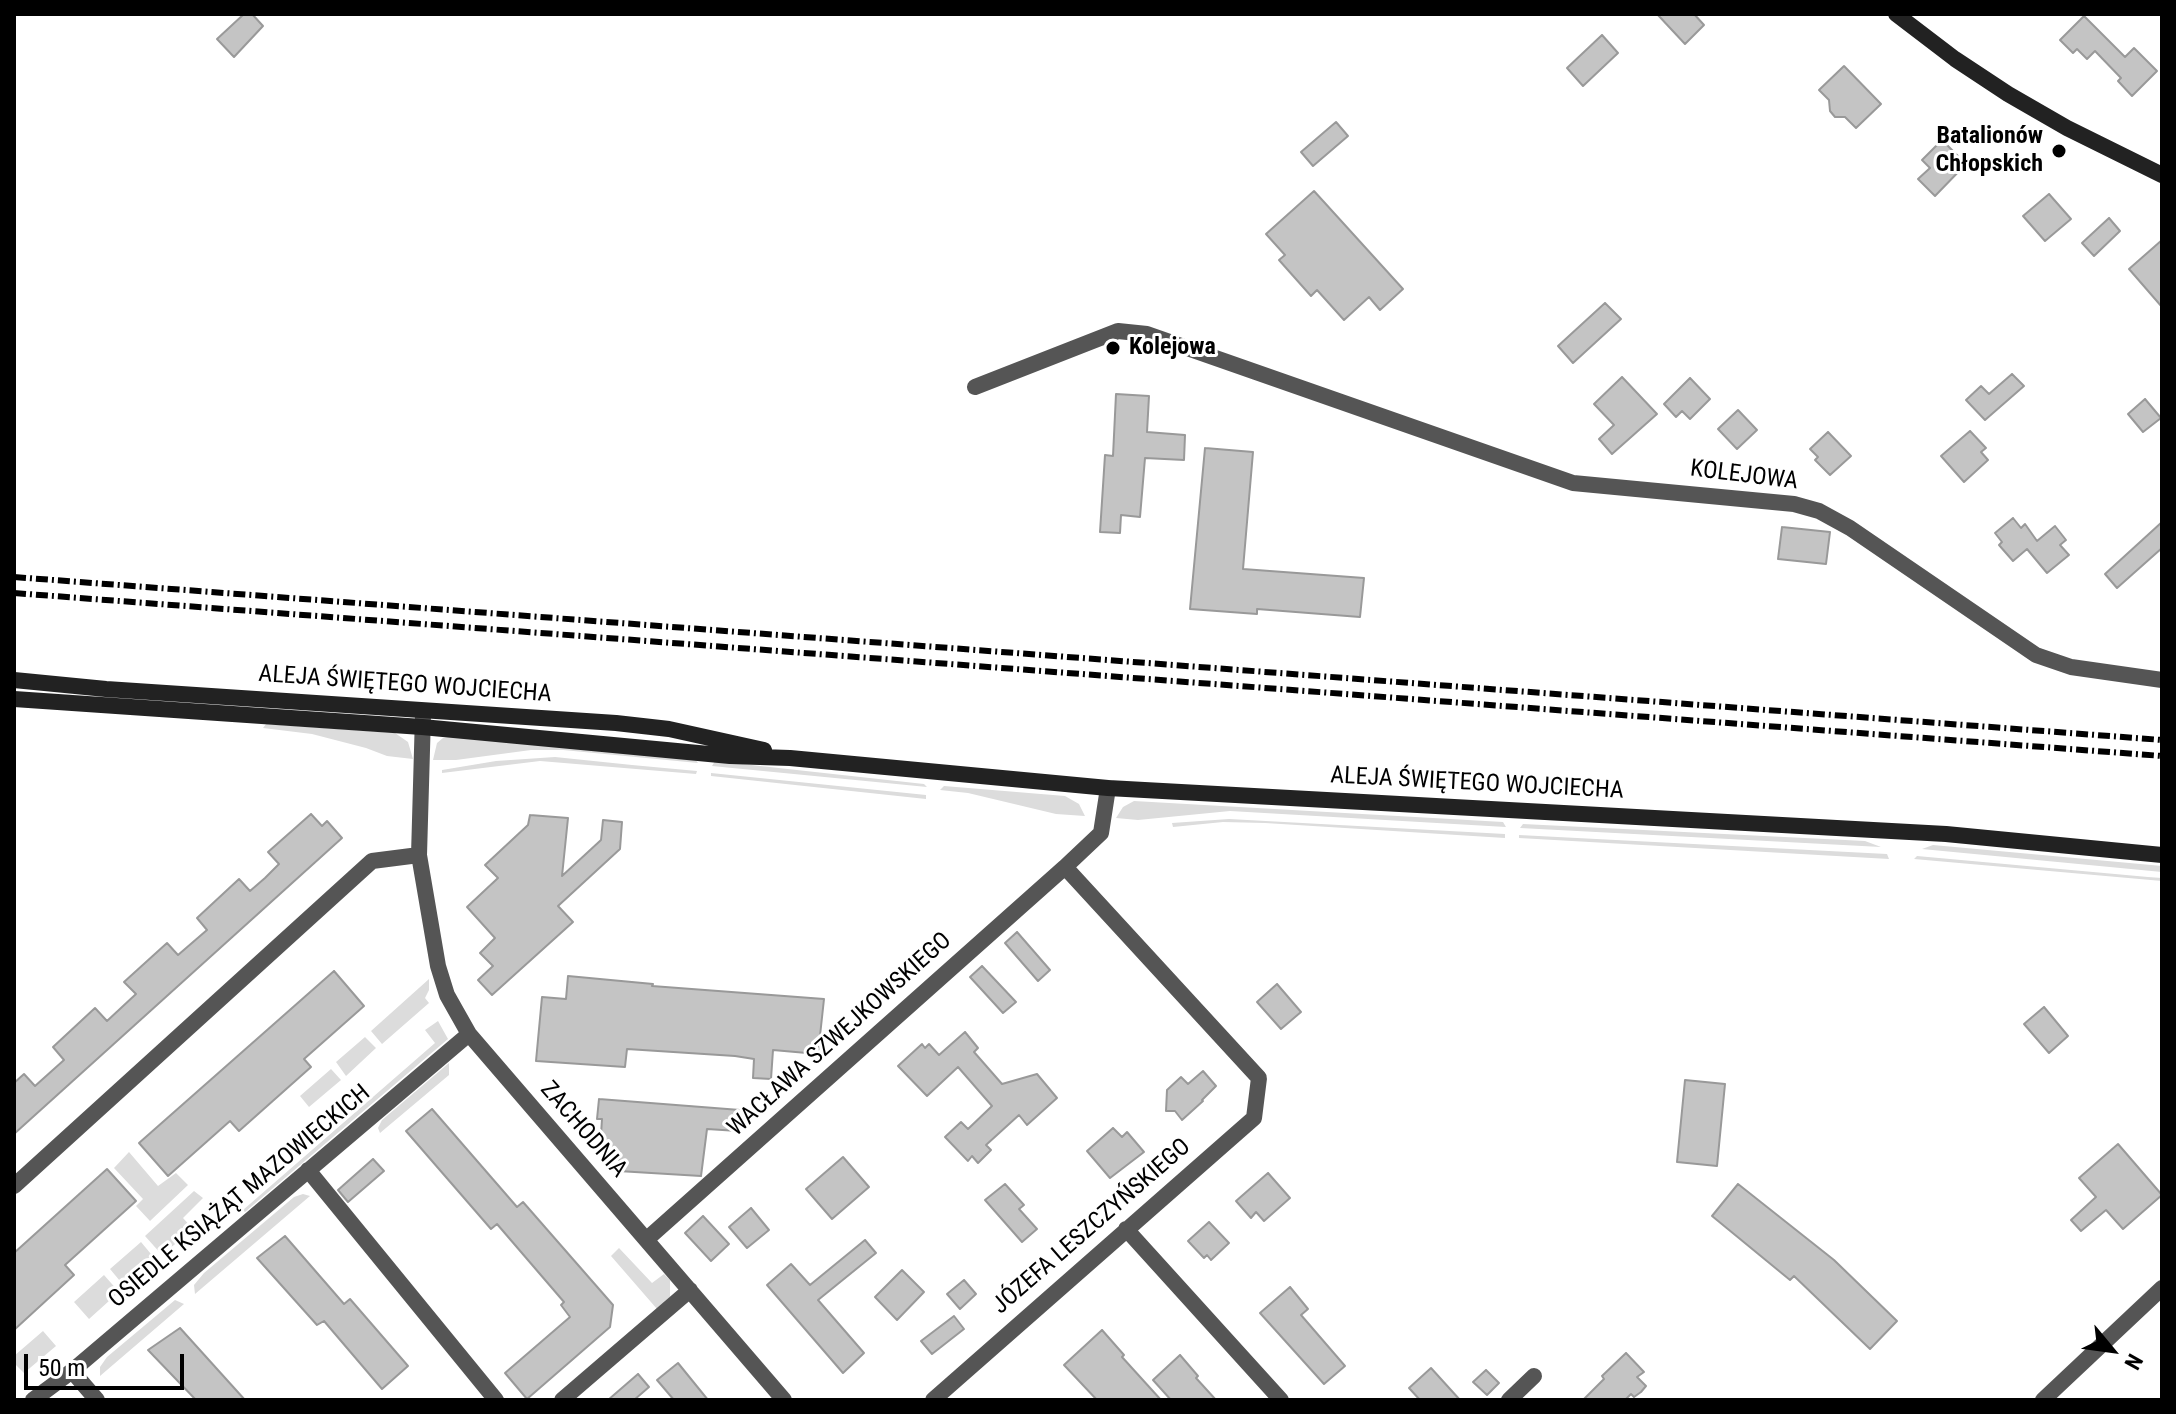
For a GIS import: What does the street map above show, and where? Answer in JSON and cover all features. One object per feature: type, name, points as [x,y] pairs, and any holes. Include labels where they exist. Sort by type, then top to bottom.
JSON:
[{"type":"street","points":[[1896,14],[2008,94],[2067,128],[2162,175]]},
{"type":"street","name":"KOLEJOWA","points":[[975,387],[1118,331],[1147,334],[1573,483],[1794,504],[1819,511],[1850,528],[2036,655],[2084,669],[2162,680]]},
{"type":"street","name":"ALEJA ŚWIĘTEGO WOJCIECHA","points":[[14,680],[669,729],[790,758]]},
{"type":"street","name":"ALEJA ŚWIĘTEGO WOJCIECHA","points":[[14,699],[422,727],[1108,788],[1946,834],[2162,855]]},
{"type":"street","name":"ZACHODNIA","points":[[423,710],[419,855],[438,966],[447,995],[469,1034],[784,1400]]},
{"type":"street","name":"WACŁAWA SZWEJKOWSKIEGO","points":[[647,1239],[1101,833],[1108,788]]},
{"type":"street","points":[[14,1186],[372,861],[419,855]]},
{"type":"street","name":"JÓZEFA LESZCZYŃSKIEGO","points":[[933,1400],[1254,1118],[1259,1078],[1065,867]]},
{"type":"street","name":"OSIEDLE KSIĄŻĄT MAZOWIECKICH","points":[[33,1400],[72,1371],[469,1034]]},
{"type":"street","points":[[308,1170],[496,1400]]},
{"type":"street","points":[[1126,1229],[1281,1400]]},
{"type":"street","points":[[2043,1400],[2162,1288]]},
{"type":"street","points":[[562,1400],[690,1290]]},
{"type":"street","points":[[72,1371],[97,1400]]},
{"type":"street","points":[[1509,1400],[1534,1376]]},
{"type":"shaded area","points":[[266,724],[395,733],[408,742],[413,759],[387,756],[312,734],[263,728]]},
{"type":"shaded area","points":[[453,736],[695,759],[698,763],[563,750],[531,750],[433,760],[437,743]]},
{"type":"shaded area","points":[[555,757],[697,771],[696,774],[540,761],[442,773],[442,770],[496,761]]},
{"type":"shaded area","points":[[715,761],[924,784],[927,787],[712,766]]},
{"type":"shaded area","points":[[711,773],[926,795],[926,799],[711,776]]},
{"type":"shaded area","points":[[944,786],[1065,796],[1079,804],[1085,816],[1056,814],[968,793],[940,790]]},
{"type":"shaded area","points":[[1134,801],[1503,822],[1506,827],[1230,811],[1138,820],[1116,818],[1123,807]]},
{"type":"shaded area","points":[[1229,819],[1505,834],[1505,838],[1265,823],[1223,822],[1173,827],[1172,823]]},
{"type":"shaded area","points":[[1523,824],[1865,841],[1881,847],[1520,828]]},
{"type":"shaded area","points":[[1519,835],[1887,854],[1889,859],[1519,838]]},
{"type":"shaded area","points":[[1933,845],[2162,866],[2162,872],[1922,849]]},
{"type":"shaded area","points":[[1917,856],[2162,878],[2162,881],[1914,859]]},
{"type":"shaded area","points":[[429,979],[425,998],[429,1003],[382,1044],[371,1031]]},
{"type":"shaded area","points":[[438,1021],[448,1039],[245,1212],[243,1210],[435,1043],[425,1030]]},
{"type":"shaded area","points":[[365,1037],[376,1048],[346,1076],[336,1062]]},
{"type":"shaded area","points":[[449,1063],[449,1075],[380,1133],[378,1128],[382,1120]]},
{"type":"shaded area","points":[[331,1069],[341,1080],[309,1107],[300,1096]]},
{"type":"shaded area","points":[[129,1152],[158,1186],[176,1173],[188,1185],[150,1221],[136,1206],[143,1199],[114,1168]]},
{"type":"shaded area","points":[[194,1191],[203,1198],[183,1218],[193,1229],[162,1255],[145,1236]]},
{"type":"shaded area","points":[[303,1194],[310,1196],[195,1294],[194,1285],[204,1273],[294,1197]]},
{"type":"shaded area","points":[[141,1242],[156,1260],[125,1287],[110,1269]]},
{"type":"shaded area","points":[[619,1248],[652,1283],[664,1274],[670,1280],[670,1297],[657,1309],[611,1256]]},
{"type":"shaded area","points":[[104,1275],[119,1292],[89,1319],[74,1302]]},
{"type":"shaded area","points":[[175,1300],[184,1304],[100,1376],[100,1367],[107,1357]]},
{"type":"shaded area","points":[[43,1331],[56,1346],[24,1373],[14,1363],[14,1356]]},
{"type":"building","points":[[244,14],[252,14],[263,26],[234,57],[217,39]]},
{"type":"building","points":[[1657,14],[1694,14],[1704,25],[1685,44]]},
{"type":"building","points":[[2084,16],[2125,57],[2134,48],[2157,71],[2132,96],[2118,81],[2121,78],[2095,51],[2087,59],[2077,49],[2073,53],[2060,40]]},
{"type":"building","points":[[1602,35],[1618,53],[1583,86],[1567,68]]},
{"type":"building","points":[[1844,66],[1881,104],[1856,128],[1845,117],[1835,117],[1830,111],[1829,100],[1819,90]]},
{"type":"building","points":[[1336,122],[1348,136],[1313,166],[1301,152]]},
{"type":"building","points":[[1942,140],[1966,164],[1935,196],[1918,179],[1930,168],[1922,160]]},
{"type":"building","points":[[1314,191],[1403,289],[1380,310],[1369,297],[1344,320],[1317,290],[1311,296],[1279,260],[1285,255],[1266,234]]},
{"type":"building","points":[[2049,194],[2071,219],[2045,241],[2023,216]]},
{"type":"building","points":[[2109,218],[2120,231],[2094,256],[2082,243]]},
{"type":"building","points":[[2162,240],[2162,307],[2129,269]]},
{"type":"building","points":[[1605,303],[1621,319],[1573,363],[1558,346]]},
{"type":"building","points":[[2012,374],[2024,386],[1985,420],[1966,400],[1981,386],[1989,394]]},
{"type":"building","points":[[1622,377],[1657,414],[1612,454],[1599,439],[1614,425],[1594,404]]},
{"type":"building","points":[[1690,378],[1710,399],[1690,419],[1682,411],[1676,417],[1664,404]]},
{"type":"building","points":[[1116,394],[1149,396],[1147,432],[1185,435],[1184,460],[1145,458],[1140,517],[1121,515],[1120,533],[1100,532],[1105,455],[1113,456]]},
{"type":"building","points":[[2145,399],[2161,418],[2143,432],[2128,414]]},
{"type":"building","points":[[1738,410],[1757,430],[1737,449],[1718,429]]},
{"type":"building","points":[[1970,431],[1986,448],[1981,452],[1988,460],[1964,482],[1941,456]]},
{"type":"building","points":[[1828,432],[1851,456],[1830,475],[1815,460],[1818,457],[1810,449]]},
{"type":"building","points":[[1205,448],[1253,452],[1243,569],[1364,578],[1360,617],[1257,609],[1257,614],[1190,609]]},
{"type":"building","points":[[2013,518],[2021,528],[2025,524],[2037,541],[2055,526],[2066,540],[2060,545],[2069,555],[2047,573],[2027,549],[2013,561],[1999,545],[2002,542],[1995,533]]},
{"type":"building","points":[[2162,522],[2162,548],[2117,588],[2105,574]]},
{"type":"building","points":[[1782,527],[1830,532],[1826,564],[1778,559]]},
{"type":"building","points":[[311,814],[322,826],[327,821],[342,838],[14,1134],[14,1083],[24,1074],[35,1086],[64,1060],[53,1047],[95,1008],[107,1021],[136,994],[124,982],[167,943],[178,955],[207,930],[197,918],[239,879],[250,891],[265,878],[279,864],[268,852]]},
{"type":"building","points":[[530,815],[568,818],[562,876],[601,840],[603,820],[622,822],[620,849],[558,906],[573,922],[492,995],[478,980],[493,966],[480,953],[495,938],[467,907],[498,878],[485,865],[528,825]]},
{"type":"building","points":[[1017,932],[1050,970],[1038,981],[1005,943]]},
{"type":"building","points":[[982,966],[1016,1002],[1003,1013],[970,977]]},
{"type":"building","points":[[334,971],[364,1006],[304,1059],[311,1067],[239,1131],[230,1121],[168,1176],[139,1143]]},
{"type":"building","points":[[568,976],[652,986],[824,999],[818,1054],[773,1050],[771,1079],[753,1078],[754,1059],[735,1056],[627,1049],[625,1067],[536,1061],[542,997],[566,999]]},
{"type":"building","points":[[1277,984],[1301,1012],[1281,1029],[1257,1002]]},
{"type":"building","points":[[2044,1007],[2068,1036],[2049,1053],[2024,1024]]},
{"type":"building","points":[[965,1032],[978,1048],[974,1052],[1002,1084],[1037,1074],[1057,1098],[1027,1125],[1019,1115],[986,1145],[991,1150],[978,1163],[972,1156],[968,1161],[945,1137],[961,1122],[968,1129],[992,1106],[958,1067],[927,1096],[898,1066],[922,1044],[925,1048],[929,1044],[939,1055]]},
{"type":"building","points":[[1203,1071],[1216,1086],[1203,1101],[1182,1120],[1175,1111],[1166,1111],[1167,1090],[1181,1077],[1188,1084]]},
{"type":"building","points":[[1685,1080],[1725,1084],[1717,1166],[1677,1162]]},
{"type":"building","points":[[599,1099],[740,1110],[738,1131],[707,1129],[701,1176],[618,1171],[620,1152],[600,1150],[602,1119],[597,1119]]},
{"type":"building","points":[[432,1109],[517,1207],[523,1202],[613,1305],[610,1327],[527,1399],[505,1373],[570,1317],[561,1305],[564,1302],[497,1224],[491,1229],[406,1131]]},
{"type":"building","points":[[1113,1128],[1122,1137],[1127,1132],[1144,1152],[1110,1178],[1087,1151]]},
{"type":"building","points":[[2118,1144],[2162,1195],[2123,1229],[2106,1210],[2081,1231],[2071,1220],[2096,1197],[2079,1178]]},
{"type":"building","points":[[843,1157],[869,1187],[832,1219],[806,1189]]},
{"type":"building","points":[[373,1159],[384,1171],[348,1202],[338,1190]]},
{"type":"building","points":[[107,1169],[136,1201],[65,1265],[74,1275],[14,1330],[14,1253]]},
{"type":"building","points":[[1268,1173],[1290,1198],[1264,1221],[1256,1212],[1251,1218],[1236,1201]]},
{"type":"building","points":[[1005,1184],[1024,1205],[1019,1209],[1037,1229],[1022,1242],[985,1200]]},
{"type":"building","points":[[1738,1184],[1834,1260],[1897,1321],[1870,1349],[1794,1276],[1790,1280],[1712,1216]]},
{"type":"building","points":[[751,1208],[769,1230],[747,1248],[729,1227]]},
{"type":"building","points":[[703,1216],[729,1244],[711,1261],[685,1233]]},
{"type":"building","points":[[1209,1222],[1229,1243],[1211,1260],[1207,1255],[1204,1258],[1188,1241]]},
{"type":"building","points":[[285,1236],[344,1304],[350,1299],[408,1366],[382,1389],[324,1321],[317,1325],[257,1258]]},
{"type":"building","points":[[865,1240],[876,1253],[818,1300],[864,1353],[843,1373],[767,1285],[791,1264],[810,1285]]},
{"type":"building","points":[[902,1270],[924,1292],[897,1320],[875,1297]]},
{"type":"building","points":[[964,1280],[976,1294],[960,1309],[947,1294]]},
{"type":"building","points":[[1290,1287],[1308,1309],[1301,1315],[1345,1366],[1324,1384],[1260,1313]]},
{"type":"building","points":[[954,1316],[964,1329],[932,1354],[921,1341]]},
{"type":"building","points":[[180,1328],[245,1400],[196,1400],[148,1350]]},
{"type":"building","points":[[1102,1330],[1161,1400],[1097,1400],[1064,1365]]},
{"type":"building","points":[[1626,1353],[1644,1372],[1637,1377],[1646,1386],[1641,1392],[1634,1397],[1631,1394],[1625,1400],[1583,1400],[1604,1379],[1602,1376]]},
{"type":"building","points":[[1180,1355],[1216,1400],[1171,1400],[1153,1380]]},
{"type":"building","points":[[678,1363],[708,1400],[674,1400],[657,1380]]},
{"type":"building","points":[[1431,1368],[1460,1400],[1420,1400],[1409,1388]]},
{"type":"building","points":[[1486,1370],[1499,1383],[1487,1395],[1473,1382]]},
{"type":"building","points":[[638,1374],[649,1387],[634,1400],[608,1400]]},
{"type":"railway","points":[[14,577],[2162,740]]},
{"type":"railway","points":[[14,593],[2162,756]]},
{"type":"place","name":"Batalionów Chłopskich","points":[[2059,151]]},
{"type":"place","name":"Kolejowa","points":[[1113,348]]}]
